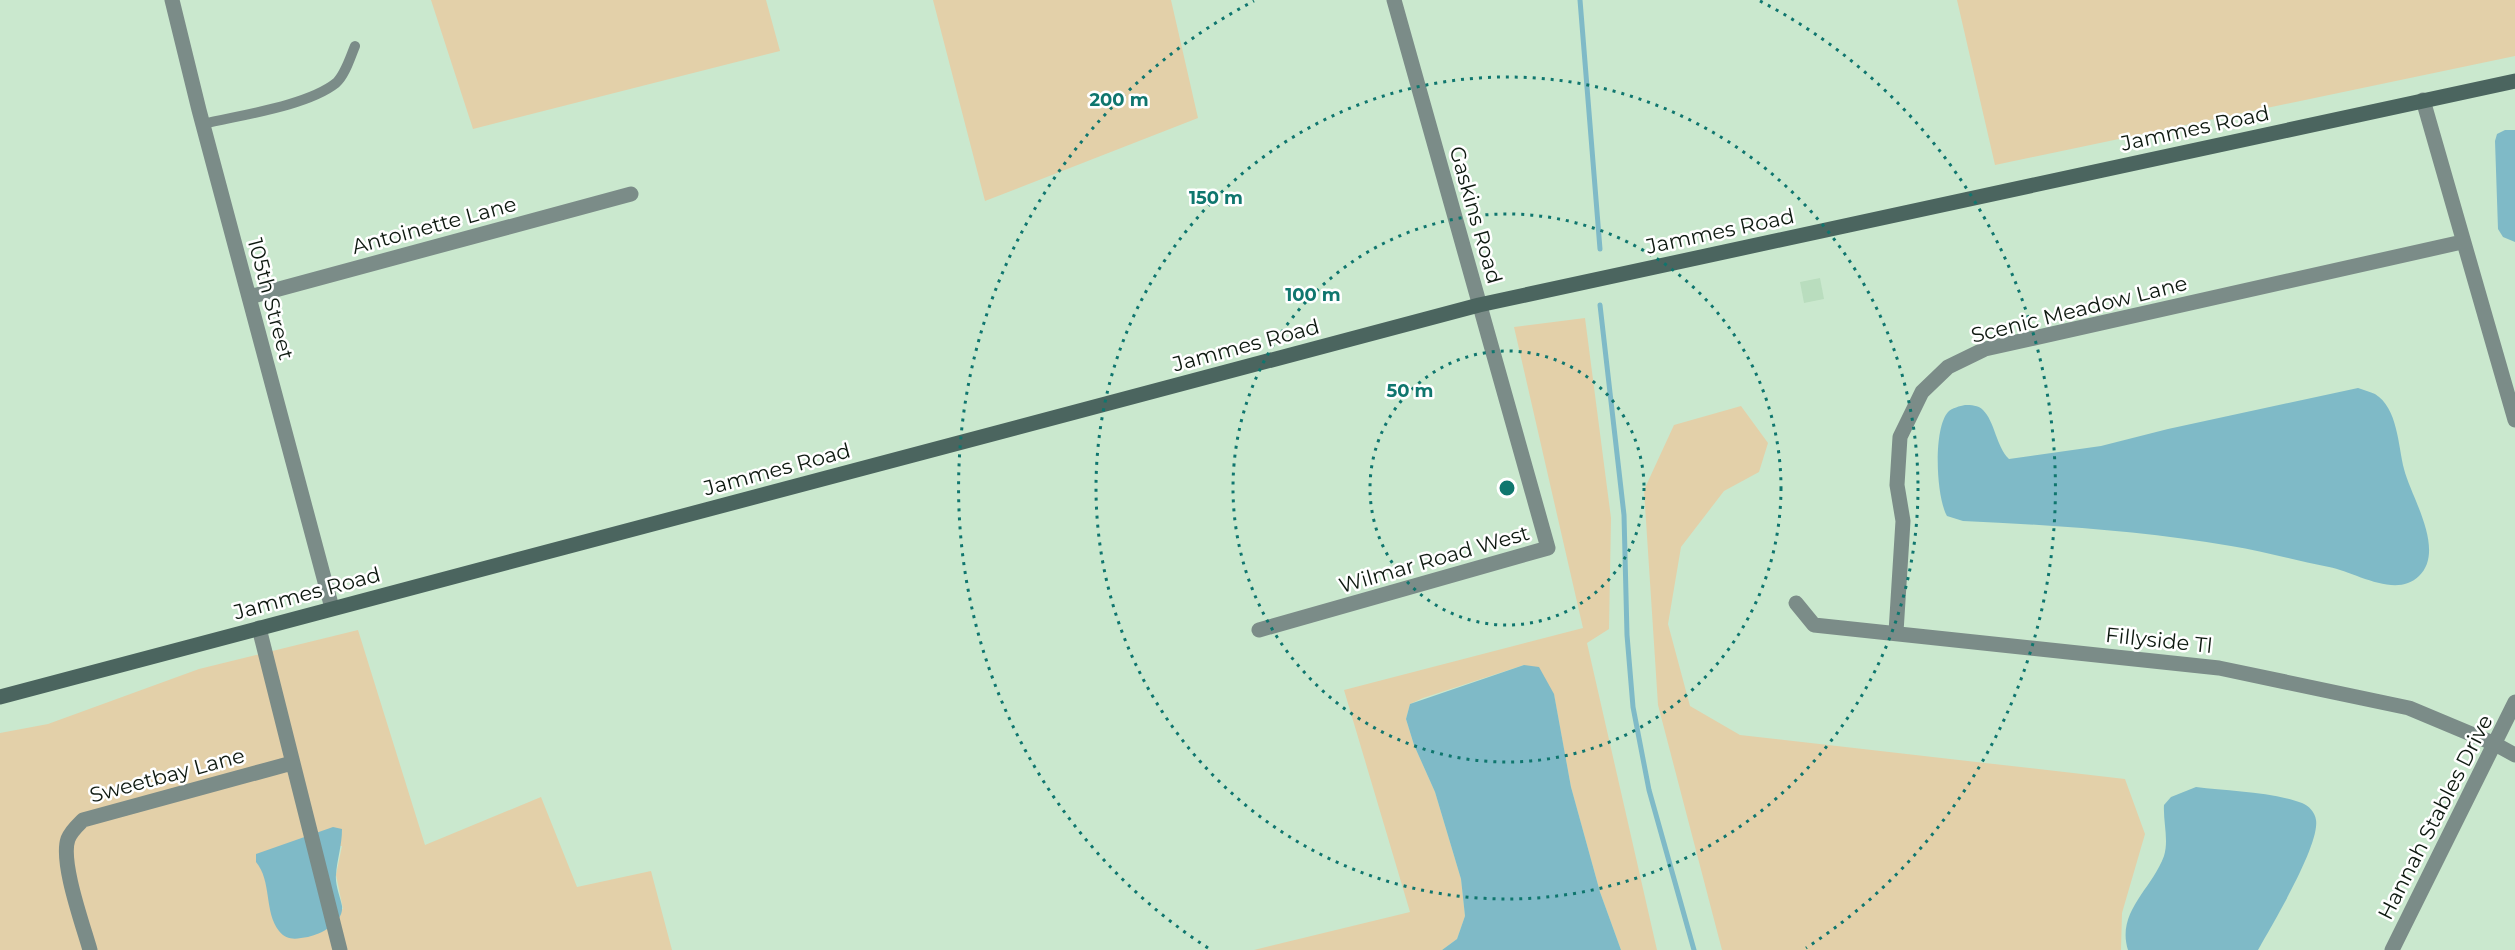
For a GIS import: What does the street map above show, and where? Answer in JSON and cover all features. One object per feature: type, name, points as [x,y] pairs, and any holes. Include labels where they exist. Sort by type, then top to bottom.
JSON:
[{"type":"street","name":"105th Street","points":[[172,0],[332,608]]},
{"type":"street","name":"Gaskins Road","points":[[1394,0],[1518,441]]},
{"type":"street","name":"Jammes Road","points":[[0,697],[1479,305],[2515,81]]},
{"type":"street","points":[[2423,100],[2515,420]]},
{"type":"street","name":"Antoinette Lane","points":[[249,297],[631,194]]},
{"type":"street","name":"Scenic Meadow Lane","points":[[1896,632],[1903,521],[1897,485],[1900,437],[1922,392],[1948,367],[1985,349],[2462,242]]},
{"type":"street","name":"Wilmar Road West","points":[[1259,630],[1548,548],[1518,441]]},
{"type":"street","name":"Fillyside Tl","points":[[1796,603],[1814,625],[2219,668],[2409,708],[2515,754]]},
{"type":"street","points":[[259,628],[340,950]]},
{"type":"street","name":"Hannah Stables Drive","points":[[2391,950],[2515,702]]},
{"type":"street","name":"Sweetbay Lane","points":[[90,950],[66,862],[68,840],[73,829],[83,820],[292,763]]},
{"type":"lane","points":[[203,124],[318,94],[338,82],[356,46]]},
{"type":"shaded area","points":[[431,0],[766,0],[780,51],[473,129]]},
{"type":"shaded area","points":[[933,0],[1171,0],[1198,118],[985,201]]},
{"type":"shaded area","points":[[1957,0],[2515,0],[2515,56],[1995,165]]},
{"type":"shaded area","points":[[1820,278],[1824,299],[1804,303],[1800,282]]},
{"type":"shaded area","points":[[1585,318],[1611,518],[1609,629],[1587,643],[1657,950],[1621,950],[1600,892],[1571,787],[1554,695],[1524,665],[1423,698],[1410,704],[1406,719],[1414,745],[1435,792],[1461,879],[1465,916],[1457,939],[1442,950],[1254,950],[1410,912],[1344,690],[1583,628],[1514,327]]},
{"type":"shaded area","points":[[1741,406],[1768,443],[1759,472],[1724,491],[1681,547],[1668,624],[1690,706],[1740,735],[2125,779],[2145,834],[2122,913],[2121,950],[1722,950],[1658,705],[1644,490],[1674,425]]},
{"type":"shaded area","points":[[358,630],[425,845],[541,797],[577,887],[651,871],[672,950],[0,950],[0,733],[48,724],[199,669]],"holes":[[[284,846],[342,846],[336,875],[343,909],[277,928],[257,854]]]},
{"type":"water","points":[[2505,130],[2515,130],[2515,242],[2503,237],[2498,229],[2495,141],[2497,134]]},
{"type":"water","points":[[2358,388],[2375,394],[2383,400],[2393,418],[2404,469],[2424,523],[2429,552],[2426,565],[2419,576],[2410,582],[2387,585],[2329,567],[2243,548],[2165,536],[2098,529],[1963,521],[1947,516],[1943,507],[1938,463],[1940,433],[1948,412],[1958,407],[1972,405],[1983,410],[2001,448],[2009,459],[2101,446],[2168,429]]},
{"type":"water","points":[[1524,665],[1539,667],[1554,694],[1571,787],[1600,892],[1621,950],[1442,950],[1457,939],[1465,916],[1461,879],[1435,792],[1414,745],[1406,719],[1410,704]]},
{"type":"water","points":[[2196,787],[2278,796],[2302,803],[2313,812],[2316,820],[2311,847],[2284,904],[2258,950],[2128,950],[2126,936],[2131,912],[2164,856],[2166,844],[2164,805],[2171,797]]},
{"type":"water","points":[[333,827],[342,829],[336,875],[342,912],[331,927],[313,936],[289,938],[279,931],[274,923],[264,878],[256,862],[256,854]]},
{"type":"waterway","points":[[1580,0],[1600,249]]},
{"type":"waterway","points":[[1600,305],[1624,515],[1627,635],[1633,707],[1649,790],[1694,950]]}]
